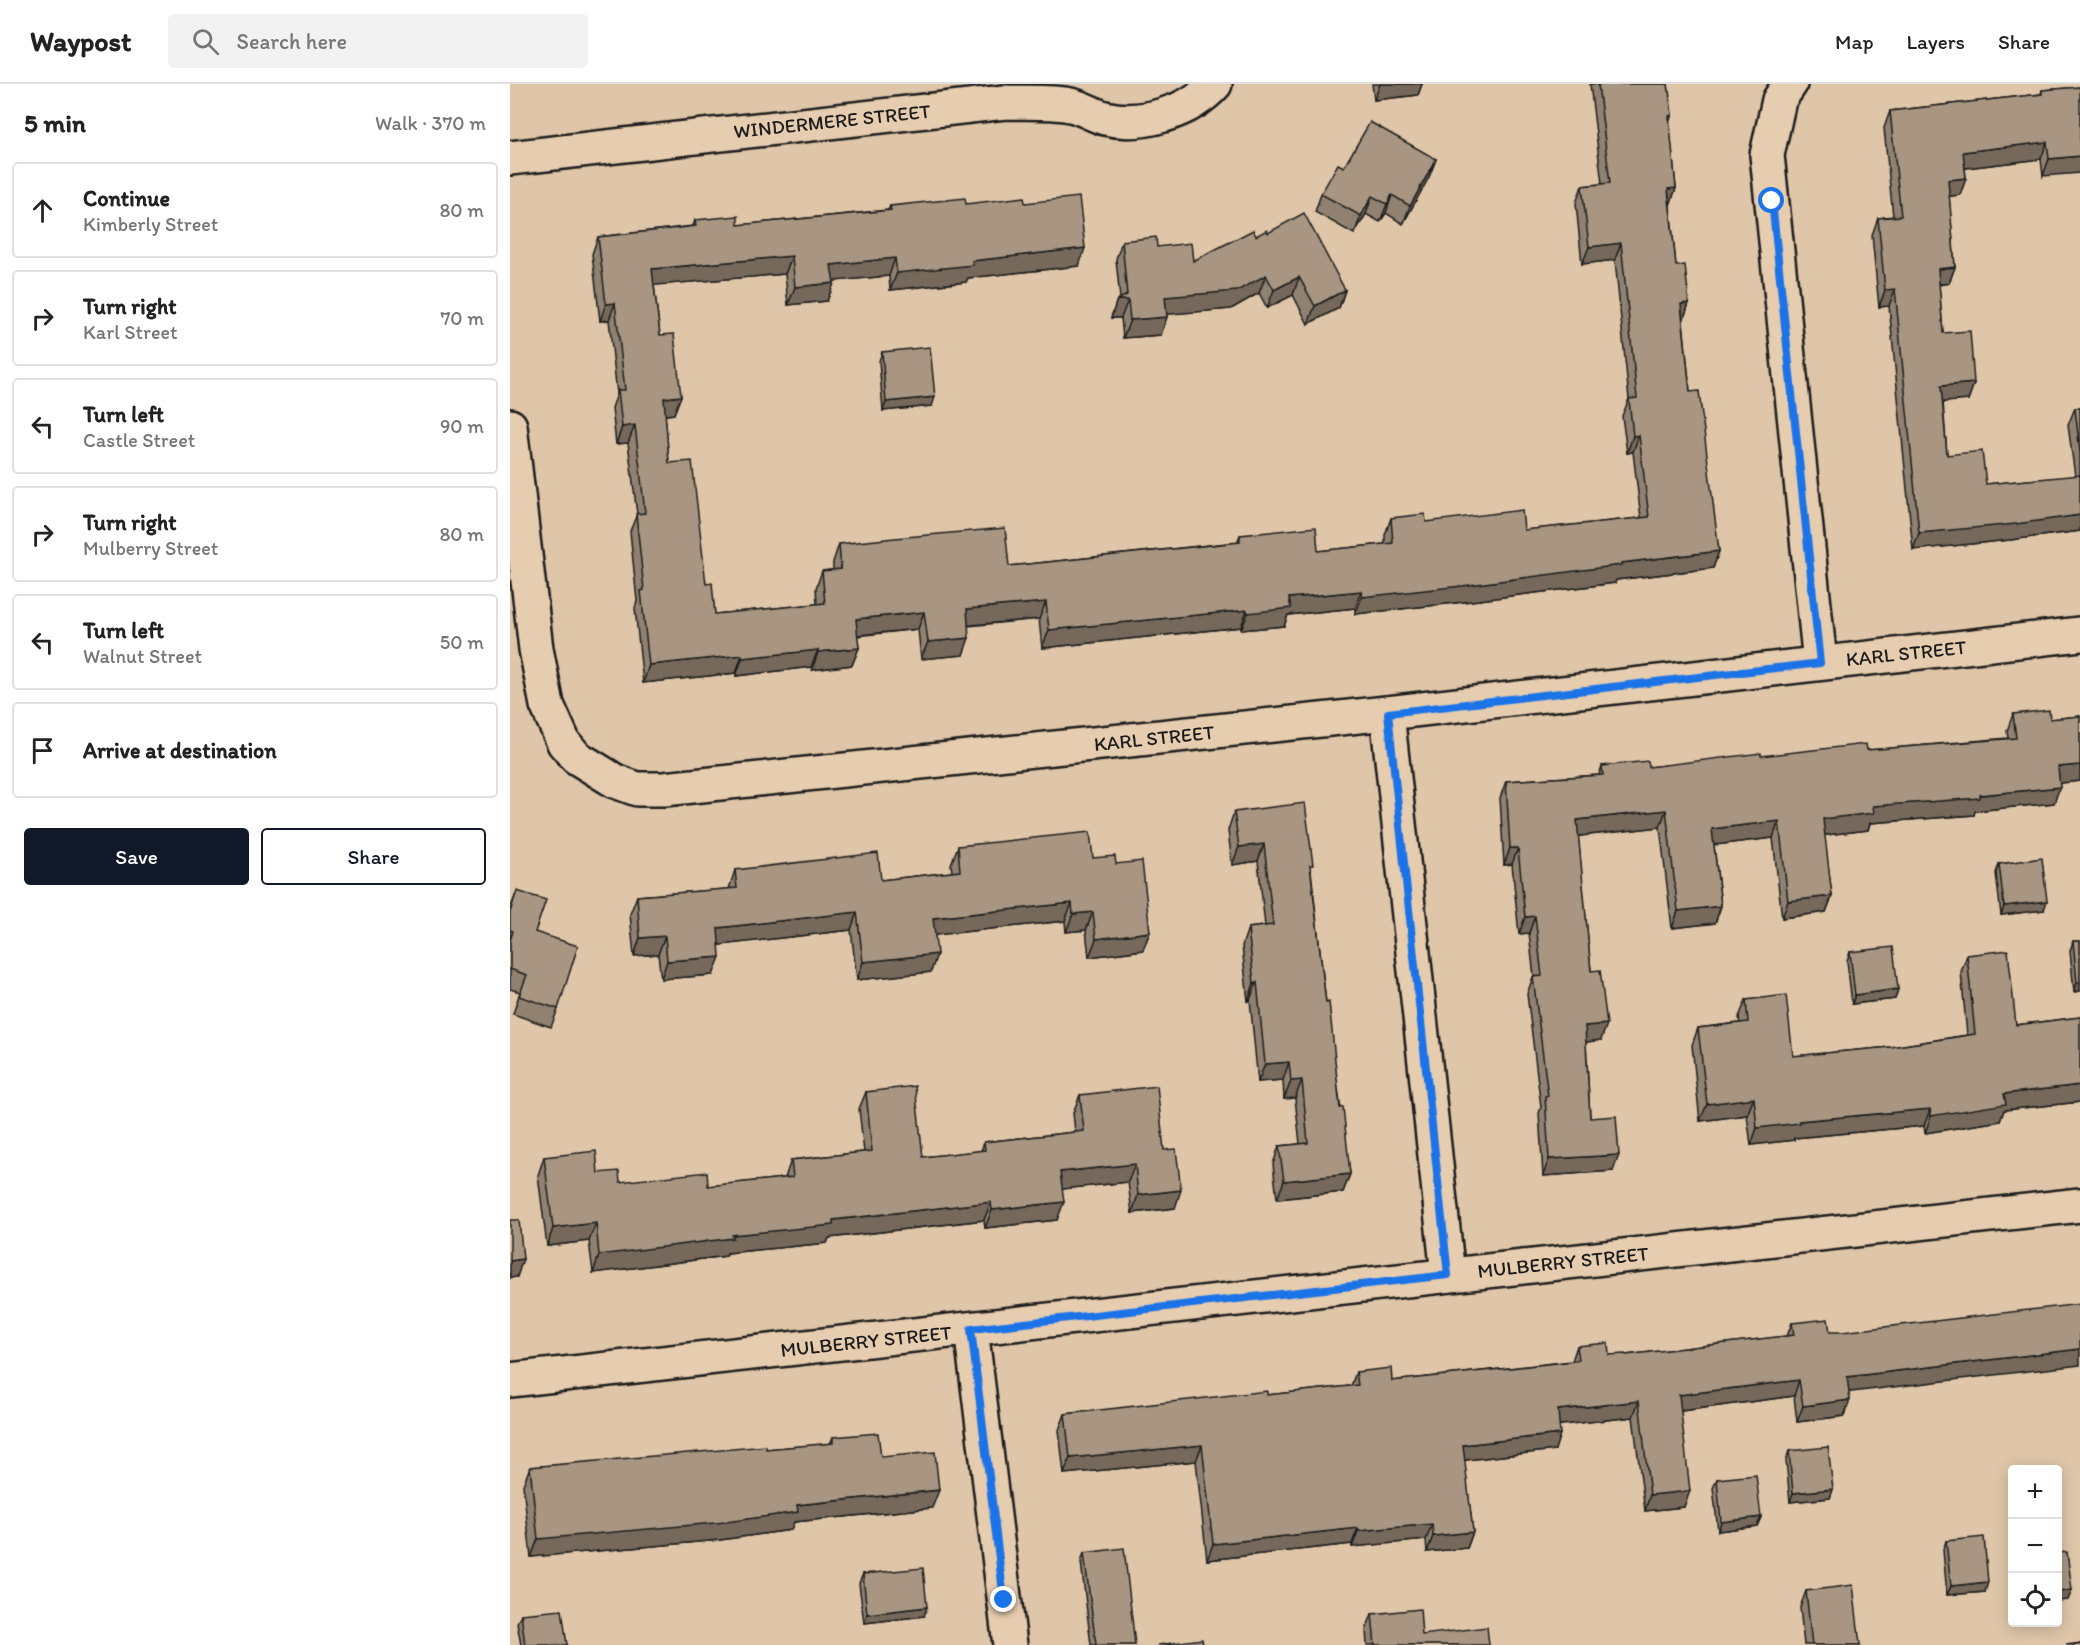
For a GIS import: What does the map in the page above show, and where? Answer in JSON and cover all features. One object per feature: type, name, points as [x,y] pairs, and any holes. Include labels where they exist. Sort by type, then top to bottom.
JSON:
[{"type":"street","name":"WINDERMERE STREET","points":[[510,158],[1005,102],[1070,105],[1105,118],[1143,120],[1179,110],[1210,90],[1215,84]]},
{"type":"street","points":[[1790,84],[1779,100],[1767,155],[1820,663]]},
{"type":"street","name":"KARL STREET","points":[[510,426],[536,650],[546,705],[564,743],[576,758],[615,781],[637,789],[664,789],[1388,713],[2080,634]]},
{"type":"street","points":[[1388,713],[1448,1275]]},
{"type":"street","name":"MULBERRY STREET","points":[[510,1380],[2080,1205]]},
{"type":"street","points":[[971,1329],[1010,1645]]},
{"type":"building","points":[[1598,84],[1668,84],[1676,188],[1668,189],[1676,266],[1685,265],[1689,303],[1681,304],[1690,392],[1699,391],[1719,551],[1462,586],[1362,597],[1361,591],[1289,598],[1291,608],[1248,613],[1247,610],[1049,630],[1046,602],[967,609],[969,638],[928,642],[924,612],[856,619],[859,648],[742,658],[742,655],[649,665],[636,514],[645,513],[635,425],[622,427],[618,390],[625,390],[615,303],[606,304],[598,237],[696,226],[695,220],[738,216],[738,225],[891,210],[890,206],[965,198],[966,204],[1024,197],[1025,203],[1079,197],[1085,248],[972,261],[973,265],[897,273],[895,258],[831,265],[834,283],[795,287],[792,256],[652,269],[660,335],[674,334],[681,396],[664,398],[669,463],[692,461],[706,584],[712,583],[715,614],[825,603],[822,571],[841,569],[839,544],[895,538],[1005,528],[1009,566],[1240,542],[1240,535],[1316,527],[1318,551],[1393,543],[1391,518],[1425,514],[1426,522],[1522,510],[1524,530],[1649,517],[1639,435],[1633,436],[1629,399],[1637,398],[1621,243],[1589,247],[1582,186],[1610,183]]},
{"type":"building","points":[[2080,87],[2080,156],[2049,159],[2047,142],[1963,152],[1966,178],[1948,180],[1955,267],[1938,269],[1943,333],[1970,331],[1974,383],[1941,386],[1947,455],[1982,451],[1986,484],[2080,475],[2080,515],[2016,524],[1919,533],[1895,289],[1885,290],[1878,218],[1901,216],[1890,111],[2042,94],[2042,90]]},
{"type":"building","points":[[1370,122],[1436,159],[1410,206],[1392,195],[1387,204],[1372,196],[1361,216],[1321,194],[1338,164],[1344,167]]},
{"type":"building","points":[[1304,213],[1345,290],[1315,306],[1299,277],[1274,290],[1266,275],[1237,291],[1165,297],[1167,317],[1130,320],[1128,300],[1117,300],[1127,295],[1122,241],[1156,237],[1157,247],[1191,243],[1193,261],[1253,230],[1256,236],[1267,230],[1268,233]]},
{"type":"building","points":[[930,347],[935,397],[886,402],[882,352]]},
{"type":"building","points":[[2075,408],[2080,408],[2080,452]]},
{"type":"building","points":[[2049,710],[2050,719],[2080,716],[2080,765],[2058,767],[2060,787],[1980,795],[1980,798],[1873,806],[1874,813],[1823,819],[1832,896],[1788,901],[1779,821],[1712,829],[1721,906],[1678,911],[1666,810],[1577,820],[1591,971],[1600,970],[1607,1024],[1585,1026],[1590,1118],[1616,1116],[1619,1155],[1549,1159],[1545,1096],[1548,1096],[1533,977],[1542,976],[1535,916],[1525,917],[1518,848],[1510,848],[1506,781],[1603,775],[1602,766],[1648,761],[1649,767],[1761,753],[1761,756],[1866,744],[1867,750],[2016,738],[2013,714]]},
{"type":"building","points":[[1305,803],[1326,1003],[1329,1002],[1340,1108],[1343,1107],[1350,1174],[1284,1181],[1279,1146],[1308,1143],[1302,1080],[1291,1081],[1289,1062],[1265,1064],[1257,982],[1254,983],[1248,928],[1273,925],[1264,844],[1239,847],[1234,812]]},
{"type":"building","points":[[1090,832],[1093,858],[1115,856],[1116,864],[1142,861],[1150,932],[1096,939],[1093,912],[1073,914],[1072,903],[933,918],[937,954],[863,962],[857,912],[718,928],[720,957],[667,961],[665,936],[640,938],[637,896],[737,888],[735,870],[878,853],[881,880],[960,871],[958,846]]},
{"type":"building","points":[[2042,858],[2047,901],[2004,906],[1999,864]]},
{"type":"building","points":[[517,891],[546,900],[535,932],[578,946],[558,1009],[519,996],[527,975],[510,969],[510,941],[513,931],[510,930],[510,912]]},
{"type":"building","points":[[2073,941],[2080,941],[2080,982],[2077,983]]},
{"type":"building","points":[[1893,947],[1898,989],[1855,995],[1850,952]]},
{"type":"building","points":[[2008,950],[2016,1025],[2080,1017],[2080,1085],[2004,1094],[2006,1104],[1931,1116],[1930,1109],[1799,1121],[1800,1123],[1757,1128],[1754,1098],[1707,1104],[1698,1028],[1748,1022],[1746,1000],[1786,995],[1793,1056],[1891,1047],[1975,1034],[1967,955]]},
{"type":"building","points":[[915,1086],[923,1157],[985,1150],[984,1142],[1084,1131],[1080,1095],[1157,1086],[1164,1150],[1176,1149],[1181,1190],[1138,1195],[1135,1164],[1060,1172],[1064,1202],[992,1210],[991,1202],[833,1220],[833,1225],[732,1235],[733,1238],[599,1255],[596,1223],[553,1228],[544,1157],[596,1151],[598,1173],[619,1171],[620,1182],[707,1172],[708,1186],[793,1177],[791,1160],[872,1151],[866,1092]]},
{"type":"building","points":[[510,1220],[519,1220],[523,1259],[510,1261]]},
{"type":"building","points":[[2080,1304],[2080,1349],[1847,1377],[1850,1400],[1803,1406],[1799,1380],[1679,1395],[1690,1491],[1650,1495],[1639,1401],[1558,1410],[1560,1434],[1463,1445],[1473,1532],[1433,1536],[1432,1524],[1358,1531],[1358,1528],[1213,1544],[1202,1445],[1070,1458],[1065,1414],[1267,1391],[1267,1395],[1358,1385],[1356,1372],[1391,1368],[1392,1381],[1575,1361],[1579,1360],[1577,1346],[1608,1343],[1609,1355],[1626,1355],[1794,1335],[1792,1323],[1828,1319],[1830,1332],[1842,1332]]},
{"type":"building","points":[[878,1433],[881,1457],[935,1452],[939,1490],[797,1505],[798,1512],[726,1522],[538,1539],[530,1467],[766,1446],[766,1449],[833,1443],[833,1437]]},
{"type":"building","points":[[1828,1447],[1833,1489],[1793,1493],[1789,1451]]},
{"type":"building","points":[[1756,1475],[1761,1517],[1721,1522],[1717,1479]]},
{"type":"building","points":[[1984,1537],[1988,1582],[1951,1586],[1946,1541]]},
{"type":"building","points":[[1124,1548],[1135,1645],[1096,1645],[1084,1553]]},
{"type":"building","points":[[2067,1552],[2072,1590],[2062,1591],[2062,1573],[2062,1553]]},
{"type":"building","points":[[923,1568],[927,1607],[867,1614],[863,1574]]},
{"type":"building","points":[[1853,1585],[1860,1645],[1812,1645],[1806,1591]]},
{"type":"building","points":[[1420,1609],[1422,1635],[1487,1627],[1489,1645],[1375,1645],[1372,1614]]},
{"type":"building","points":[[562,1610],[567,1645],[525,1645],[521,1614]]},
{"type":"building","points":[[1202,1639],[1203,1645],[1158,1645]]},
{"type":"route","points":[[1004,1600],[971,1329],[1448,1275],[1388,713],[1820,663],[1772,201]]}]
